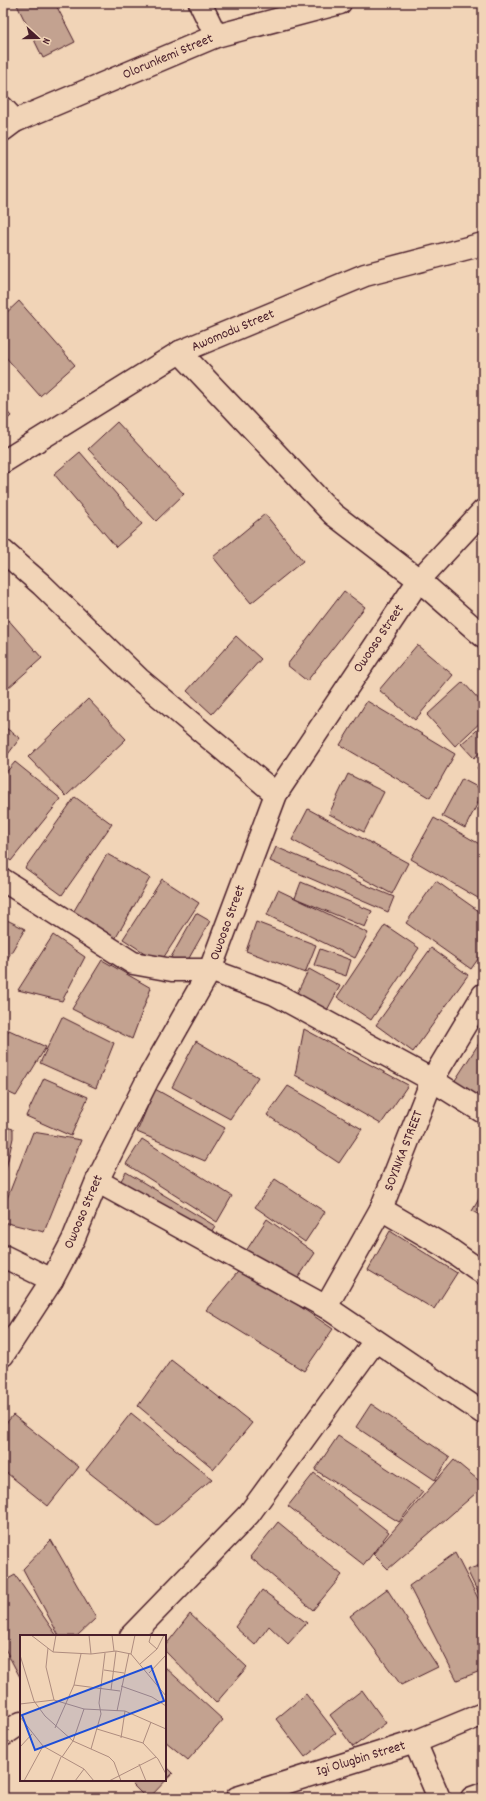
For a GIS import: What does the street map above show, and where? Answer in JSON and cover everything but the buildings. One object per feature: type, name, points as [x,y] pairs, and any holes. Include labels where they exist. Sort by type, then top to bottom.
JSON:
[{"type":"street","points":[[200,3],[216,36]]},
{"type":"street","name":"Olorunkemi Street","points":[[7,120],[216,36],[340,3]]},
{"type":"street","name":"Awomodu Street","points":[[3,462],[180,352],[365,275],[483,244]]},
{"type":"street","points":[[180,352],[333,514],[419,580],[483,636]]},
{"type":"street","name":"Owooso Street","points":[[3,1356],[52,1280],[73,1240],[97,1180],[148,1079],[210,970],[276,794],[419,580],[483,511]]},
{"type":"street","points":[[3,551],[42,585],[139,679],[276,794]]},
{"type":"street","points":[[3,880],[133,963],[172,970],[210,970],[275,994],[432,1080],[483,1112]]},
{"type":"street","name":"SOYINKA STREET","points":[[326,1307],[381,1209],[432,1080],[483,995]]},
{"type":"street","points":[[97,1180],[326,1307],[483,1413]]},
{"type":"street","points":[[381,1209],[446,1247],[483,1273]]},
{"type":"street","points":[[3,1256],[52,1280]]},
{"type":"street","points":[[132,1635],[249,1514],[375,1341]]},
{"type":"street","name":"Igi Olugbin Street","points":[[237,1798],[415,1742],[483,1714]]},
{"type":"street","points":[[3,1735],[20,1724]]},
{"type":"street","points":[[415,1742],[439,1798]]},
{"type":"street","points":[[472,1798],[483,1794]]}]
